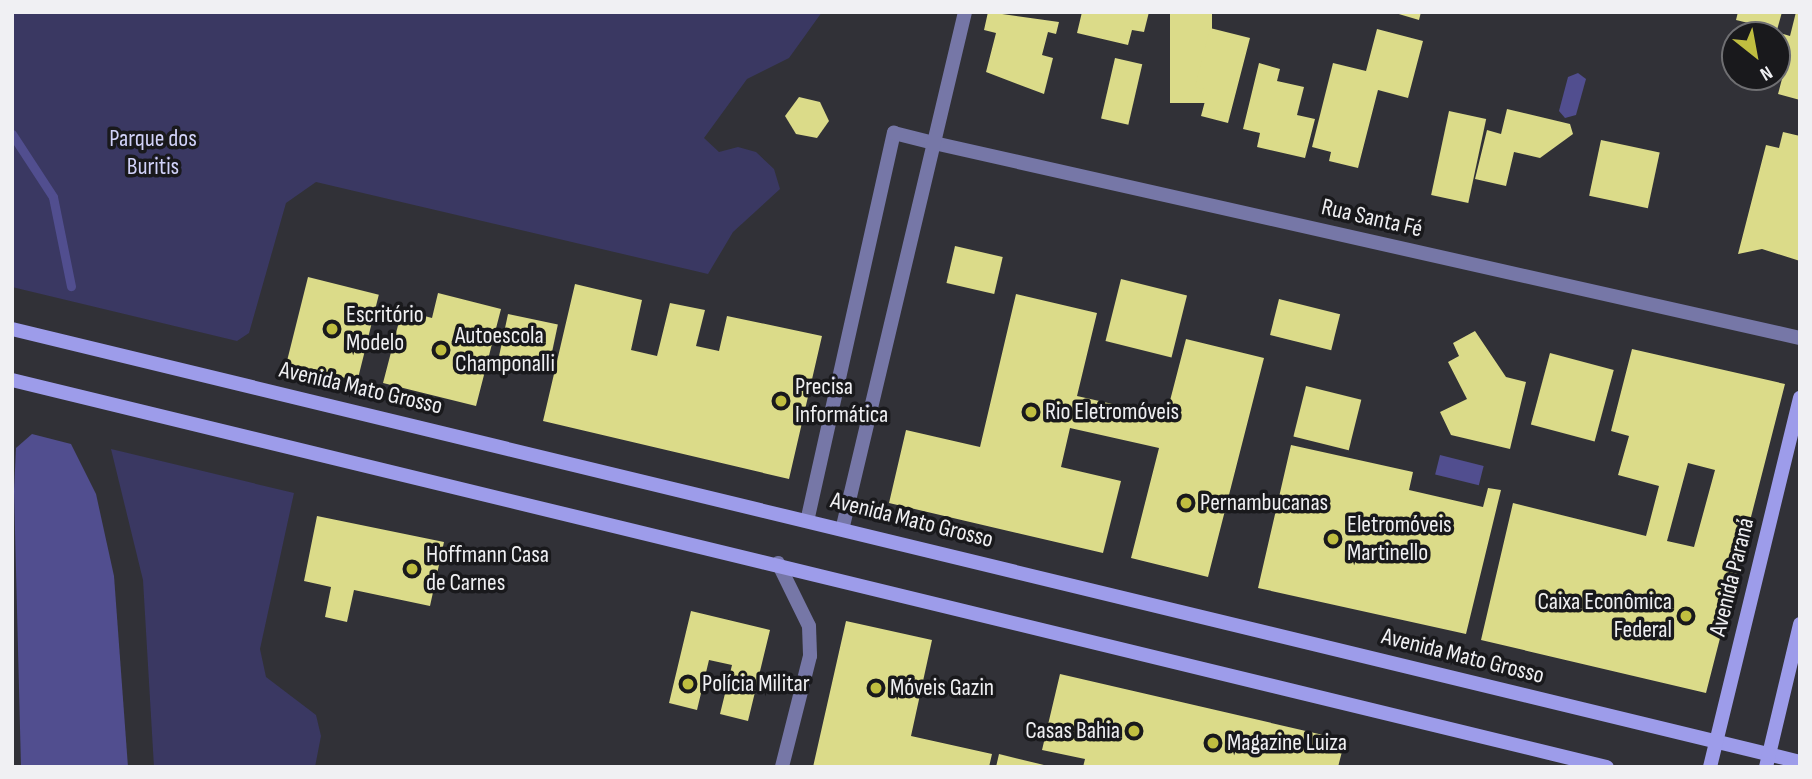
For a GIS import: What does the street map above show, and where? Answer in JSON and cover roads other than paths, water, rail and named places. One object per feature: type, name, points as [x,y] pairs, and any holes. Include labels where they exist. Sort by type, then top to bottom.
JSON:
[{"type":"main road","name":"Avenida Mato Grosso","points":[[12,329],[808,517],[1716,742],[1768,761],[1800,762]]},
{"type":"main road","points":[[12,380],[778,563],[1607,767]]},
{"type":"main road","name":"Avenida Paraná","points":[[1710,767],[1800,398]]},
{"type":"main road","points":[[1768,761],[1800,624]]},
{"type":"street","points":[[843,526],[965,12]]},
{"type":"street","name":"Rua Santa Fé","points":[[808,517],[894,133],[1800,338]]},
{"type":"street","points":[[778,563],[802,604],[809,636],[782,767]]},
{"type":"waterway","points":[[12,134],[53,197],[71,286]]},
{"type":"place","name":"Escritório Modelo","points":[[332,329]]},
{"type":"place","name":"Autoescola Champonalli","points":[[441,350]]},
{"type":"place","name":"Precisa Informática","points":[[781,401]]},
{"type":"place","name":"Rio Eletromóveis","points":[[1031,412]]},
{"type":"place","name":"Pernambucanas","points":[[1186,503]]},
{"type":"place","name":"Eletromóveis Martinello","points":[[1333,539]]},
{"type":"place","name":"Hoffmann Casa de Carnes","points":[[412,569]]},
{"type":"place","name":"Caixa Econômica Federal","points":[[1686,616]]},
{"type":"place","name":"Polícia Militar","points":[[688,684]]},
{"type":"place","name":"Móveis Gazin","points":[[876,688]]},
{"type":"place","name":"Casas Bahia","points":[[1134,731]]},
{"type":"place","name":"Magazine Luiza","points":[[1213,743]]},
{"type":"park label","name":"Parque dos Buritis","points":[[153,153]]}]
